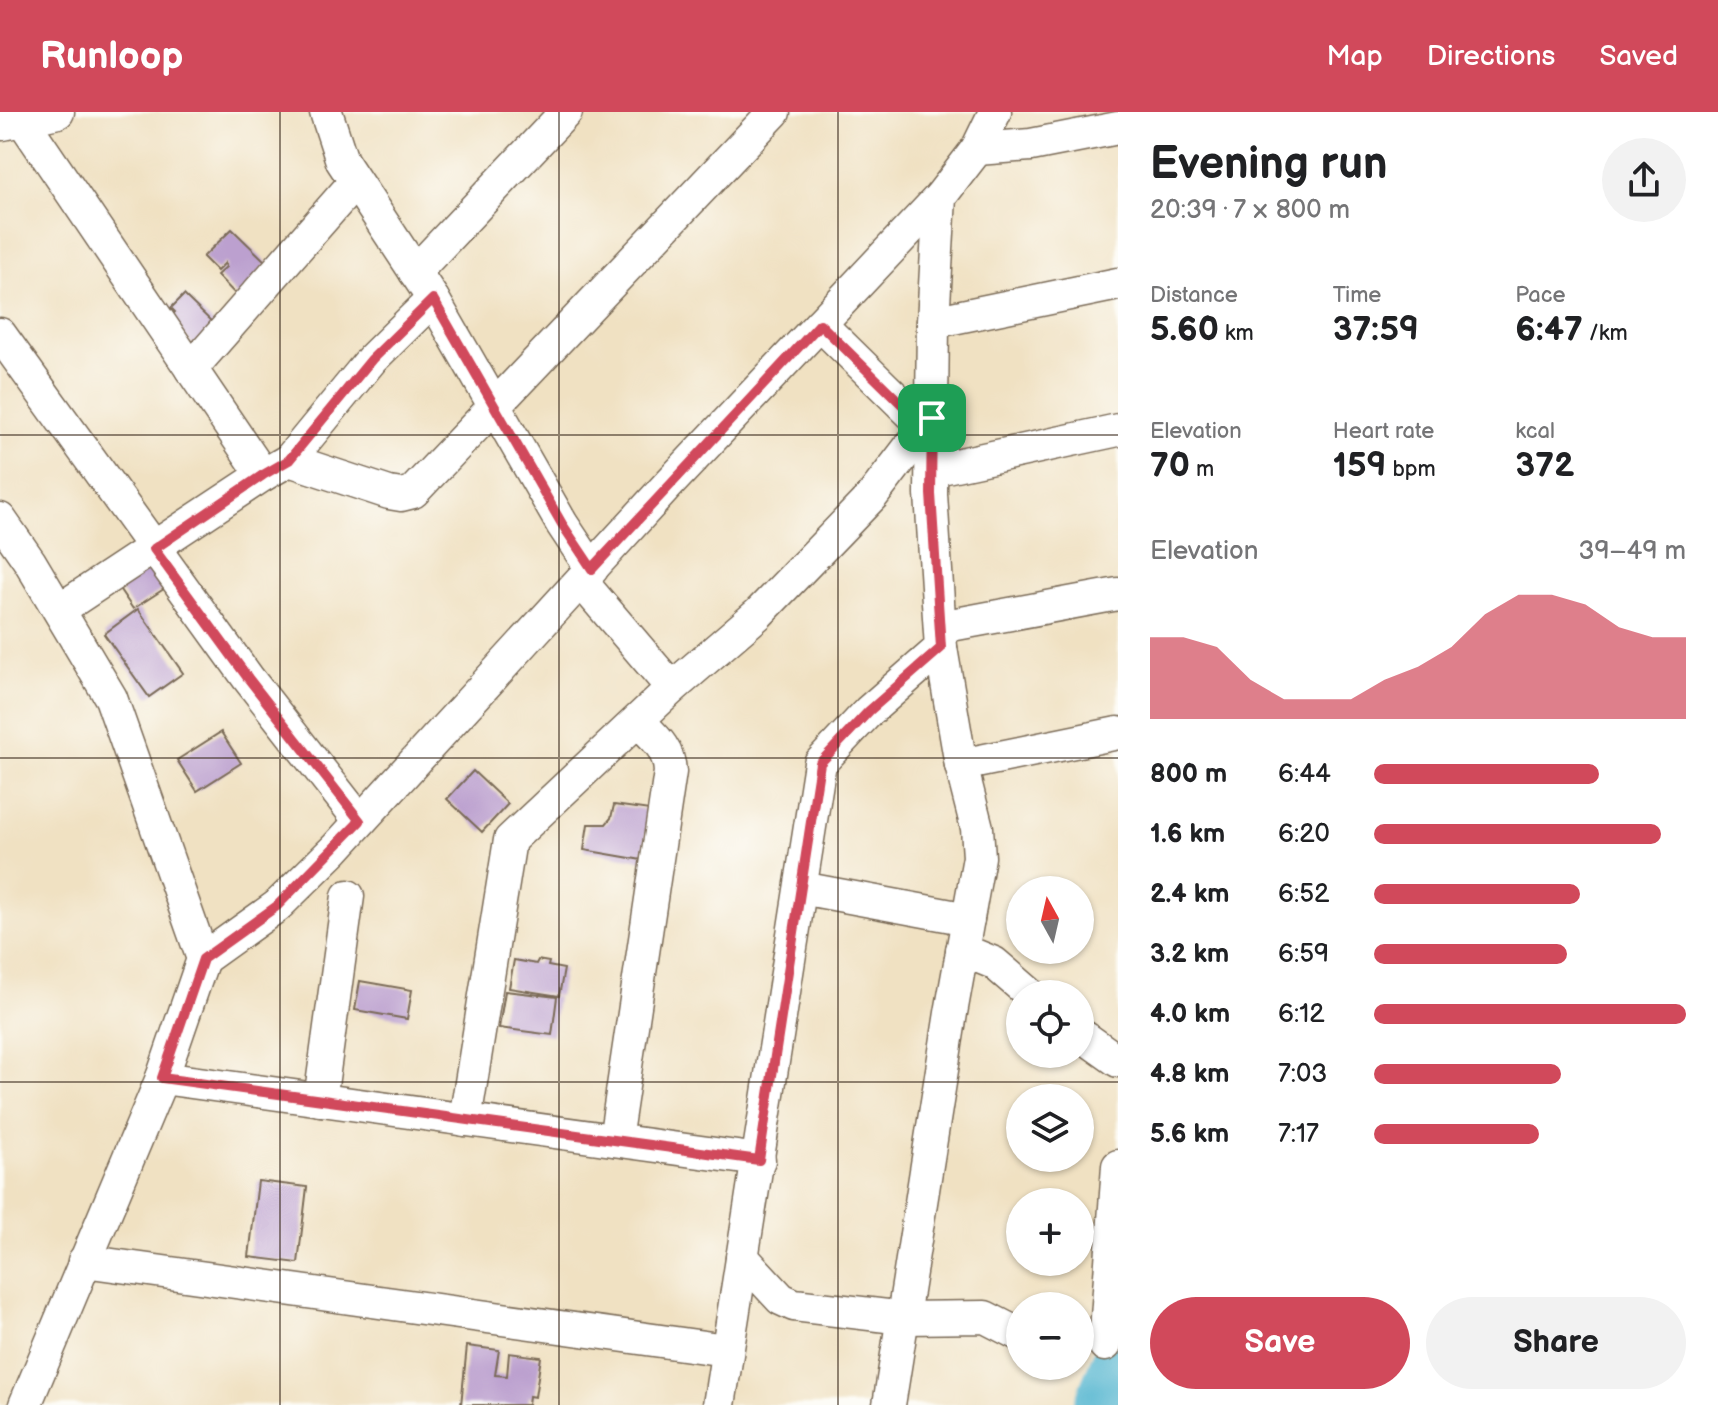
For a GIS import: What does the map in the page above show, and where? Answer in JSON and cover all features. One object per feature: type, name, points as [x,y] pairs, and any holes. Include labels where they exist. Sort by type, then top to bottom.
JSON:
[{"type":"street","points":[[58,112],[12,119],[191,369],[276,468],[401,495],[413,492],[774,112]]},
{"type":"street","points":[[326,112],[342,161],[433,299],[562,524],[587,575],[672,688]]},
{"type":"street","points":[[415,272],[566,112]]},
{"type":"street","points":[[25,1405],[162,1078],[203,959],[277,906],[360,821],[940,197],[977,149],[995,112]]},
{"type":"street","points":[[977,149],[1031,145],[1118,128]]},
{"type":"street","points":[[191,369],[355,182]]},
{"type":"street","points":[[889,1405],[979,857],[977,828],[961,765],[940,638],[929,422],[940,197]]},
{"type":"street","points":[[933,322],[1118,284]]},
{"type":"street","points":[[59,610],[276,468],[372,359],[433,299]]},
{"type":"street","points":[[820,324],[929,422]]},
{"type":"street","points":[[0,334],[248,678],[360,821]]},
{"type":"street","points":[[465,1120],[510,840],[672,688],[758,614],[873,495],[929,422]]},
{"type":"street","points":[[932,470],[1118,430]]},
{"type":"street","points":[[0,519],[111,698],[203,959]]},
{"type":"street","points":[[719,1405],[820,763],[940,638],[1118,594]]},
{"type":"street","points":[[615,1140],[670,772],[666,749],[638,721]]},
{"type":"street","points":[[961,765],[1118,733]]},
{"type":"street","points":[[801,888],[968,919]]},
{"type":"street","points":[[320,1100],[348,896]]},
{"type":"street","points":[[962,950],[994,963],[1014,980]]},
{"type":"street","points":[[1094,1044],[1118,1061]]},
{"type":"street","points":[[162,1078],[759,1160]]},
{"type":"street","points":[[1101,1348],[1118,1166]]},
{"type":"street","points":[[742,1257],[781,1299],[794,1305],[904,1318],[985,1317],[1006,1328]]},
{"type":"street","points":[[84,1261],[726,1350]]},
{"type":"building","points":[[232,229],[267,263],[239,298],[217,275],[226,267],[225,263],[217,271],[203,257]]},
{"type":"building","points":[[184,295],[215,325],[194,346],[169,318],[175,312],[171,308]]},
{"type":"building","points":[[152,557],[170,585],[133,609],[114,581]]},
{"type":"building","points":[[138,609],[183,673],[149,697],[104,634]]},
{"type":"building","points":[[221,732],[241,763],[197,791],[177,760]]},
{"type":"building","points":[[473,771],[508,804],[482,832],[447,799]]},
{"type":"building","points":[[614,805],[650,810],[642,860],[584,850],[588,824],[606,824]]},
{"type":"building","points":[[514,960],[536,964],[538,960],[564,969],[559,996],[509,988]]},
{"type":"building","points":[[360,981],[412,990],[407,1019],[355,1010]]},
{"type":"building","points":[[505,991],[557,997],[552,1035],[499,1028]]},
{"type":"building","points":[[258,1181],[307,1187],[298,1263],[249,1257]]},
{"type":"building","points":[[467,1346],[499,1350],[495,1375],[507,1376],[509,1353],[541,1357],[535,1397],[529,1396],[528,1405],[461,1405]]},
{"type":"waterway","points":[[1099,1405],[1118,1357]]},
{"type":"route","points":[[433,299],[562,524],[592,569],[820,324],[925,427],[932,418],[931,494],[941,648],[869,711],[820,763],[759,1160],[162,1078],[203,959],[277,906],[360,821],[248,678],[154,549],[289,460],[372,359],[433,299]]}]
